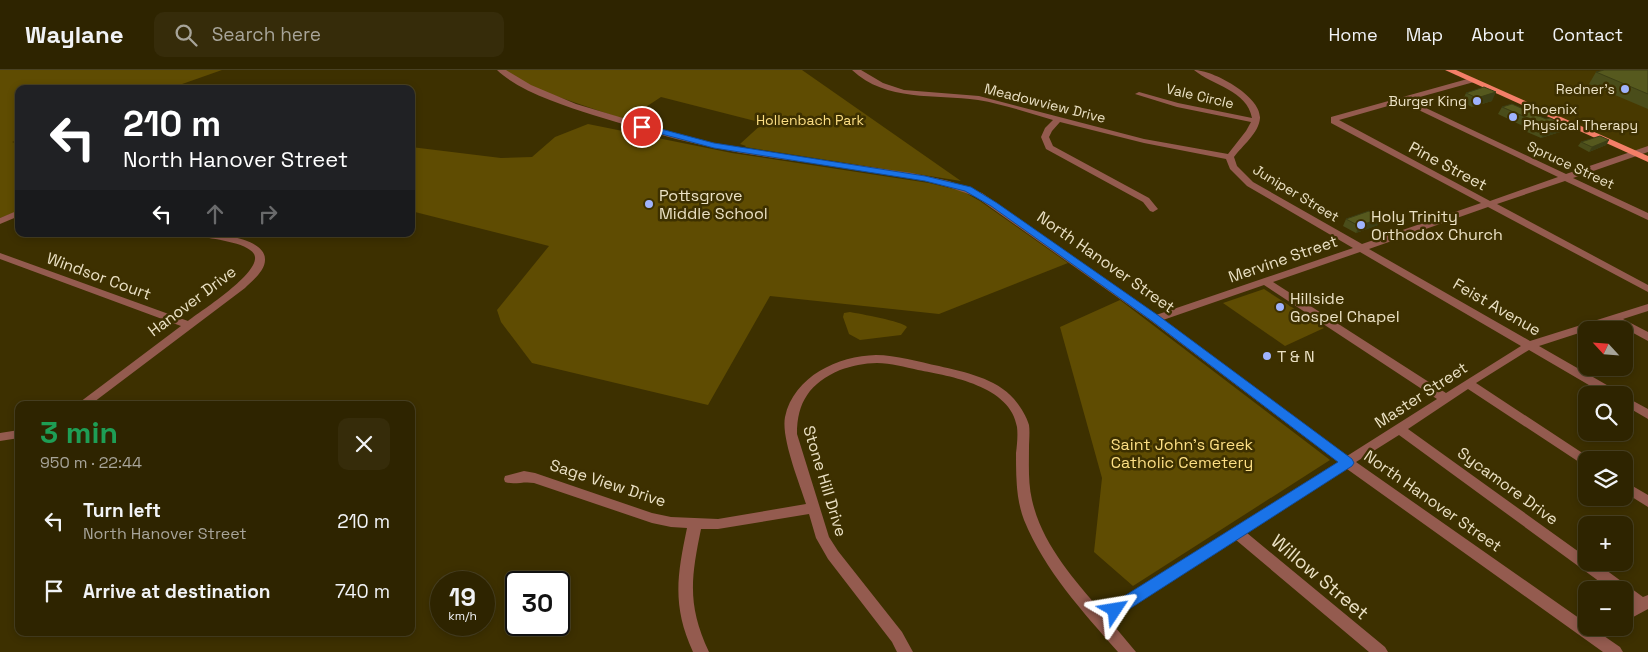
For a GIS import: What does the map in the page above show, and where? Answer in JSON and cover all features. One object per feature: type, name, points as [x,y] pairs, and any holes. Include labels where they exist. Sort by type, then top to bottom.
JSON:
[{"type":"main road","points":[[1449,70],[1648,159]]},
{"type":"street","name":"North Hanover Street","points":[[501,70],[528,88],[593,112],[679,137],[742,150],[925,178],[968,189],[994,204],[1155,319],[1348,463],[1578,618]]},
{"type":"street","name":"Meadowview Drive","points":[[856,70],[880,85],[903,92],[979,98],[1144,141],[1230,157]]},
{"type":"street","points":[[1198,70],[1243,96],[1253,104],[1256,112],[1253,128],[1230,157]]},
{"type":"street","points":[[1401,99],[1471,80]]},
{"type":"street","name":"Vale Circle","points":[[1139,94],[1176,105],[1255,121]]},
{"type":"street","name":"Pine Street","points":[[1401,99],[1334,118],[1334,121],[1340,126],[1648,289]]},
{"type":"street","name":"Spruce Street","points":[[1401,99],[1648,217]]},
{"type":"street","points":[[1059,118],[1044,136],[1049,147],[1146,200],[1153,209]]},
{"type":"street","name":"Mervine Street","points":[[1155,319],[1648,149]]},
{"type":"street","name":"Juniper Street","points":[[1230,157],[1233,167],[1250,184],[1363,248]]},
{"type":"street","points":[[0,221],[15,215]]},
{"type":"street","name":"Hanover Drive","points":[[87,401],[253,276],[262,261],[256,249],[248,244],[216,237]]},
{"type":"street","name":"Feist Avenue","points":[[1363,248],[1600,386]]},
{"type":"street","name":"Windsor Court","points":[[0,256],[187,324]]},
{"type":"street","points":[[1264,281],[1446,399]]},
{"type":"street","name":"Master Street","points":[[1100,620],[1236,532],[1348,463],[1446,399],[1468,382],[1530,345],[1616,319],[1648,307]]},
{"type":"street","points":[[1616,319],[1648,337]]},
{"type":"street","name":"Stone Hill Drive","points":[[905,652],[897,637],[833,555],[823,538],[790,426],[793,407],[805,389],[834,367],[847,363],[876,359],[965,375],[979,380],[1005,396],[1013,404],[1023,426],[1024,498],[1029,516],[1038,536],[1052,559],[1128,652]]},
{"type":"street","points":[[1468,382],[1578,456]]},
{"type":"street","points":[[1633,406],[1648,415]]},
{"type":"street","name":"Sycamore Drive","points":[[1399,429],[1609,581]]},
{"type":"street","points":[[0,437],[15,435]]},
{"type":"street","name":"Sage View Drive","points":[[510,479],[524,476],[535,478],[652,518],[695,524],[718,524],[814,508]]},
{"type":"street","points":[[1633,492],[1648,502]]},
{"type":"street","points":[[695,524],[685,570],[684,599],[693,638],[701,652]]},
{"type":"street","name":"Willow Street","points":[[1236,532],[1380,652]]},
{"type":"street","name":"Sycamore Drive","points":[[1633,596],[1645,602]]},
{"type":"street","points":[[1633,610],[1645,602]]},
{"type":"street","name":"North Hanover Street","points":[[1602,636],[1614,652]]},
{"type":"shaded area","points":[[1453,70],[1648,71],[1648,149],[1636,153]]},
{"type":"green space","points":[[0,70],[222,70],[179,85],[15,85],[15,141],[12,142],[15,143],[15,212],[0,218]]},
{"type":"green space","name":"Hollenbach Park","points":[[504,70],[802,70],[961,181],[745,147],[740,144],[763,123],[661,97],[626,120],[538,90]]},
{"type":"green space","points":[[588,124],[732,153],[929,183],[962,191],[980,201],[1068,263],[939,314],[770,296],[708,405],[532,363],[501,322],[497,310],[549,246],[415,212],[415,147],[501,158],[532,157],[555,137]]},
{"type":"green space","points":[[1264,289],[1324,328],[1285,346],[1223,303]]},
{"type":"green space","name":"Saint John's Greek Catholic Cemetery","points":[[1120,300],[1330,460],[1133,586],[1094,552],[1102,478],[1060,327]]},
{"type":"green space","points":[[850,312],[889,320],[907,327],[901,335],[860,340],[849,334],[843,317],[844,313]]},
{"type":"building","points":[[1604,70],[1648,70],[1648,94],[1596,72]]},
{"type":"building","points":[[1484,87],[1496,92],[1477,98],[1466,93]]},
{"type":"building","points":[[1512,104],[1546,119],[1550,118],[1564,124],[1546,131],[1531,124],[1537,122],[1502,107]]},
{"type":"building","points":[[1600,136],[1609,140],[1592,147],[1581,142]]},
{"type":"building","points":[[1369,211],[1381,218],[1359,226],[1346,219]]},
{"type":"place","name":"Redner's","points":[[1625,89]]},
{"type":"place","name":"Burger King","points":[[1477,101]]},
{"type":"place","name":"Phoenix Physical Therapy","points":[[1513,117]]},
{"type":"place","name":"Pottsgrove Middle School","points":[[649,204]]},
{"type":"place","name":"Holy Trinity Orthodox Church","points":[[1361,225]]},
{"type":"place","name":"Hillside Gospel Chapel","points":[[1280,307]]},
{"type":"place","name":"T & N","points":[[1267,356]]},
{"type":"route","points":[[642,127],[714,145],[925,178],[968,189],[994,204],[1155,319],[1348,463],[1115,610]]}]
